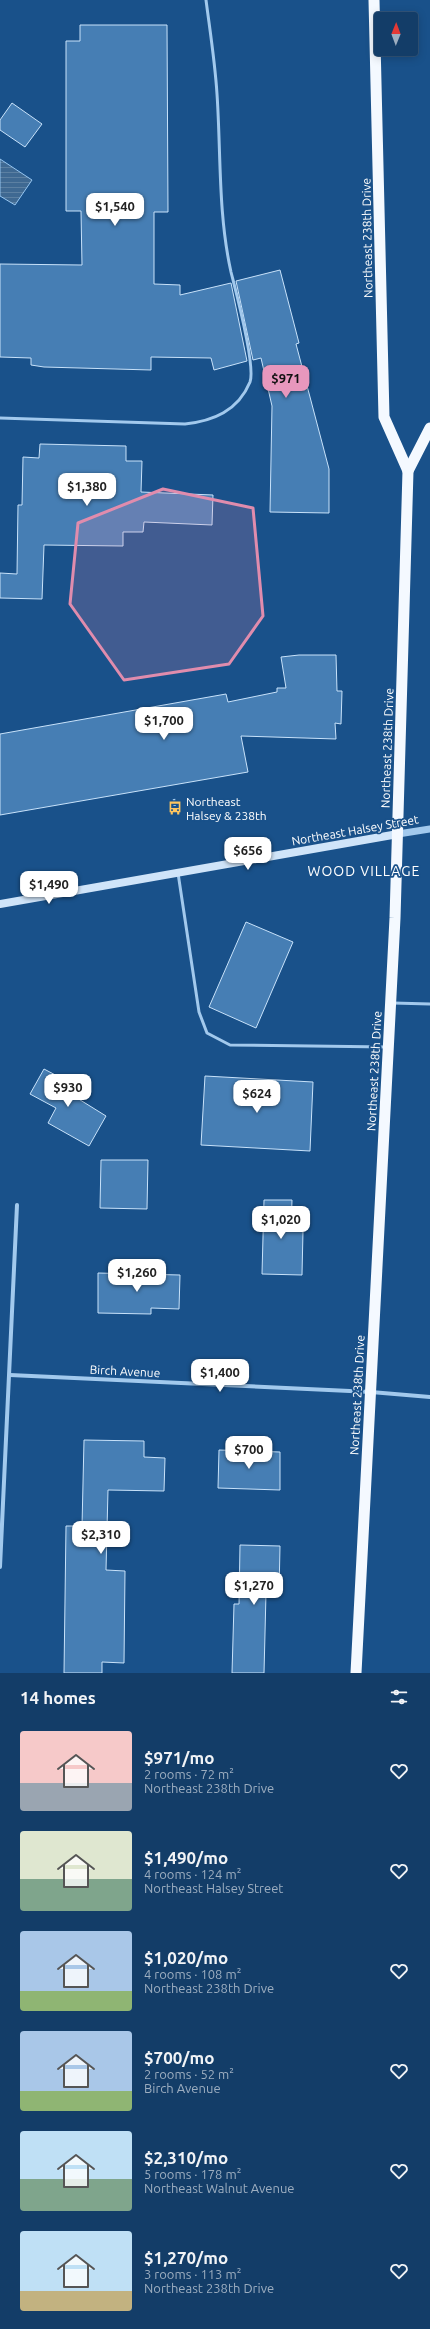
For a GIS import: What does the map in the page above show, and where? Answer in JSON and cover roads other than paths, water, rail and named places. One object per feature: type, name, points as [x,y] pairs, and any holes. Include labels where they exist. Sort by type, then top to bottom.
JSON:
[{"type":"highway","name":"Northeast 238th Drive","points":[[374,0],[384,417],[408,471]]},
{"type":"highway","name":"Northeast 238th Drive","points":[[356,1673],[391,1003],[398,834],[408,471],[430,428]]},
{"type":"main road","name":"Northeast Halsey Street","points":[[0,904],[398,834]]},
{"type":"street","name":"Northeast Halsey Street","points":[[398,834],[430,829]]},
{"type":"street","points":[[0,1567],[17,1205]]},
{"type":"street","name":"Birch Avenue","points":[[10,1375],[371,1392],[430,1397]]},
{"type":"lane","points":[[0,418],[185,424],[207,421],[228,410],[242,396],[251,380],[249,353],[224,239],[217,91],[206,0]]},
{"type":"lane","points":[[178,872],[199,1012],[207,1033],[230,1045],[389,1047]]},
{"type":"lane","points":[[391,1003],[430,1004]]},
{"type":"water","points":[[0,159],[32,180],[15,205],[0,196]]},
{"type":"place","name":"Northeast Halsey & 238th","points":[[175,808]]},
{"type":"district","name":"WOOD VILLAGE","points":[[364,871]]}]
